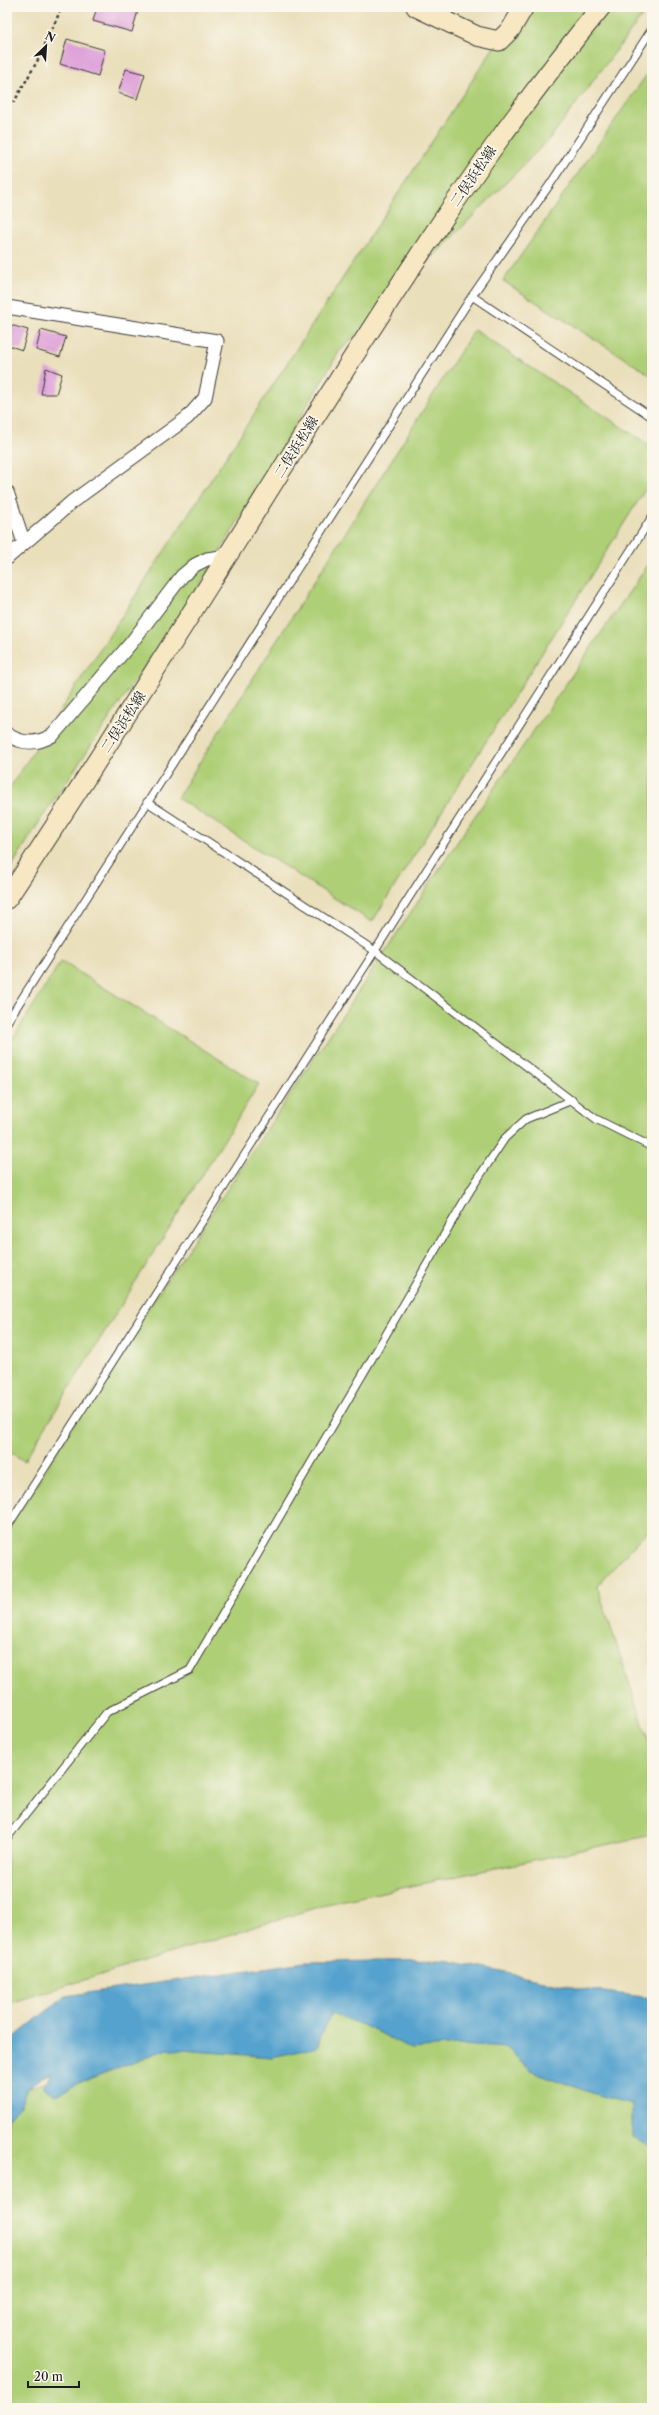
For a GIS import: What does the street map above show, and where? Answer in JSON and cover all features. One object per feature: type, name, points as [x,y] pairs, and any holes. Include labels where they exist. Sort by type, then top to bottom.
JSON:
[{"type":"main road","points":[[416,7],[445,13],[477,36],[499,41],[511,29],[524,7]]},
{"type":"main road","name":"二俣浜松線","points":[[7,899],[98,760],[376,320],[478,166],[544,76],[601,7]]},
{"type":"street","points":[[7,307],[217,341],[205,398],[186,418],[73,501],[7,558]]},
{"type":"street","points":[[7,492],[24,543]]},
{"type":"street","points":[[7,734],[13,738],[40,742],[53,735],[131,643],[182,576],[207,559],[228,556]]},
{"type":"lane","points":[[7,1022],[472,296],[551,183],[652,29]]},
{"type":"lane","points":[[472,296],[652,417]]},
{"type":"lane","points":[[7,1527],[652,517]]},
{"type":"lane","points":[[147,802],[375,951],[596,1119],[652,1147]]},
{"type":"lane","points":[[7,1838],[107,1712],[190,1670],[471,1188],[505,1138],[526,1119],[572,1100]]},
{"type":"path","points":[[7,100],[14,102],[39,58],[62,7]]},
{"type":"green space","points":[[520,7],[649,7],[550,138],[339,352],[200,585],[41,819],[7,874],[7,792]]},
{"type":"green space","points":[[652,67],[652,376],[503,281]]},
{"type":"green space","points":[[474,330],[652,447],[652,479],[372,922],[177,798]]},
{"type":"green space","points":[[652,559],[652,1526],[597,1586],[652,1751],[652,1835],[331,1903],[7,2004],[7,1532],[108,1369],[468,826]]},
{"type":"green space","points":[[61,961],[259,1084],[24,1461],[7,1450],[7,1048]]},
{"type":"green space","points":[[315,2001],[576,2056],[652,2099],[652,2408],[7,2408],[7,2104],[27,2088]]},
{"type":"water","points":[[445,1960],[581,1989],[652,1998],[652,2147],[632,2138],[632,2104],[597,2095],[531,2071],[507,2048],[458,2045],[411,2049],[374,2030],[331,2013],[317,2047],[272,2057],[167,2049],[81,2082],[55,2095],[43,2087],[53,2073],[42,2077],[27,2088],[20,2106],[7,2119],[7,2040],[17,2035],[65,1996],[305,1962]]},
{"type":"building","points":[[97,7],[139,7],[132,32],[93,21]]},
{"type":"building","points":[[482,7],[493,7],[492,11]]},
{"type":"building","points":[[67,39],[105,50],[98,76],[60,64]]},
{"type":"building","points":[[126,69],[145,74],[137,99],[118,93]]},
{"type":"building","points":[[7,324],[28,330],[22,350],[7,345]]},
{"type":"building","points":[[41,330],[66,337],[60,357],[36,350]]},
{"type":"building","points":[[46,368],[62,374],[56,394],[41,394]]}]
